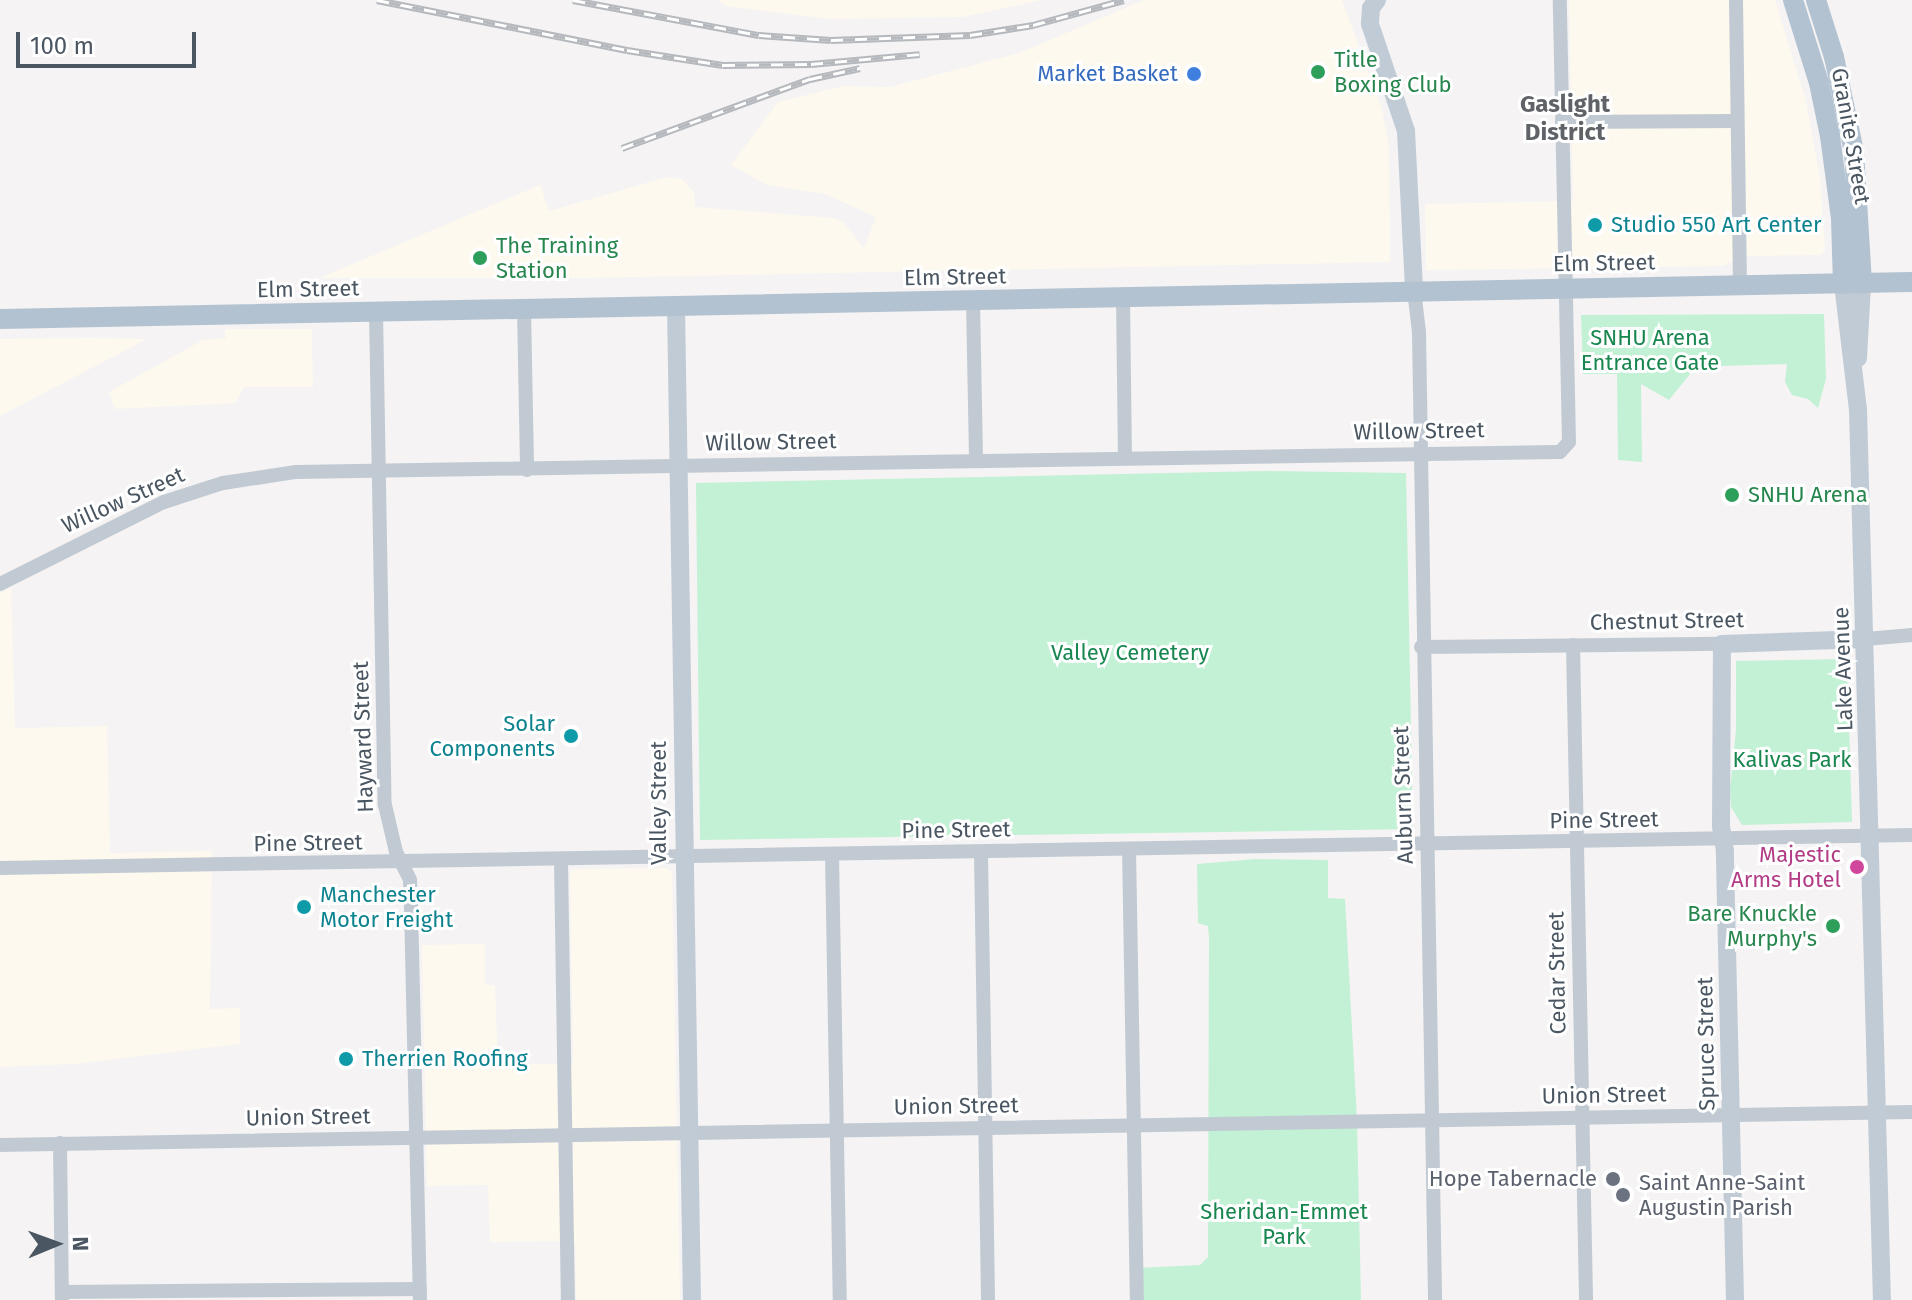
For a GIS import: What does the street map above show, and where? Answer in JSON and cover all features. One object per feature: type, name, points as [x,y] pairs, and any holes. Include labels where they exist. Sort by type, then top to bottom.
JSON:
[{"type":"main road","name":"Granite Street","points":[[1793,0],[1819,83],[1853,284]]},
{"type":"main road","name":"Granite Street","points":[[1816,0],[1834,57],[1854,152],[1853,284]]},
{"type":"main road","name":"Elm Street","points":[[0,319],[1912,282]]},
{"type":"street","points":[[1560,0],[1566,288]]},
{"type":"street","points":[[1736,0],[1740,286]]},
{"type":"street","points":[[1374,4],[1369,16],[1374,37],[1406,131],[1414,290]]},
{"type":"street","points":[[1562,122],[1737,121]]},
{"type":"street","name":"Lake Avenue","points":[[1853,284],[1862,334],[1856,372],[1872,836],[1882,1300]]},
{"type":"street","name":"Willow Street","points":[[0,584],[147,508],[213,486],[296,472],[1560,452],[1569,442],[1566,288]]},
{"type":"street","name":"Auburn Street","points":[[1414,290],[1419,332],[1421,647],[1435,1300]]},
{"type":"street","points":[[1123,297],[1125,457]]},
{"type":"street","points":[[973,301],[976,459]]},
{"type":"street","name":"Valley Street","points":[[676,306],[692,1300]]},
{"type":"street","points":[[524,309],[527,470]]},
{"type":"street","name":"Hayward Street","points":[[376,312],[385,805],[401,864],[410,880],[420,1294]]},
{"type":"street","name":"Chestnut Street","points":[[1421,647],[1722,644],[1912,635]]},
{"type":"street","name":"Spruce Street","points":[[1722,644],[1723,839],[1735,1300]]},
{"type":"street","name":"Cedar Street","points":[[1573,645],[1586,1300]]},
{"type":"street","name":"Pine Street","points":[[0,868],[401,864],[1912,835]]},
{"type":"street","points":[[1129,849],[1137,1300]]},
{"type":"street","points":[[981,852],[988,1300]]},
{"type":"street","points":[[832,855],[840,1300]]},
{"type":"street","points":[[561,861],[568,1300]]},
{"type":"street","name":"Union Street","points":[[0,1145],[1912,1112]]},
{"type":"street","points":[[60,1143],[62,1296],[420,1294]]},
{"type":"shaded area","points":[[719,0],[1042,0],[963,17],[830,19],[726,6]]},
{"type":"shaded area","points":[[1144,0],[1342,0],[1382,109],[1389,147],[1390,262],[582,278],[319,278],[540,185],[549,211],[667,177],[682,179],[694,192],[695,207],[834,218],[843,222],[864,248],[876,217],[825,194],[767,185],[731,165],[778,102],[843,86],[890,87],[1019,53]]},
{"type":"shaded area","points":[[1569,0],[1775,0],[1806,101],[1820,178],[1825,250],[1821,255],[1748,256],[1722,266],[1426,270],[1425,204],[1573,201]]},
{"type":"shaded area","points":[[225,329],[312,329],[313,387],[244,387],[236,403],[115,409],[109,392],[203,340],[226,338]]},
{"type":"shaded area","points":[[0,339],[147,339],[0,416]]},
{"type":"shaded area","points":[[11,588],[15,728],[107,726],[110,853],[212,851],[210,1009],[240,1008],[240,1044],[74,1064],[0,1067],[0,593]]},
{"type":"shaded area","points":[[667,868],[672,872],[680,1300],[576,1300],[575,1241],[490,1242],[488,1185],[427,1186],[422,945],[485,944],[485,985],[495,985],[498,1064],[573,1064],[570,872],[573,869]]},
{"type":"green space","name":"SNHU Arena Entrance Gate","points":[[1824,314],[1826,379],[1818,408],[1808,399],[1792,395],[1785,382],[1787,364],[1685,367],[1690,374],[1669,400],[1641,384],[1642,462],[1618,460],[1617,374],[1583,374],[1581,315]]},
{"type":"green space","name":"Valley Cemetery","points":[[1264,471],[1406,473],[1413,829],[700,840],[696,483]]},
{"type":"green space","name":"Kalivas Park","points":[[1847,659],[1852,822],[1742,825],[1731,807],[1730,790],[1736,730],[1736,661]]},
{"type":"green space","name":"Sheridan-Emmet Park","points":[[1256,859],[1328,860],[1328,898],[1345,899],[1357,1120],[1361,1300],[1137,1300],[1136,1268],[1200,1265],[1208,1257],[1209,938],[1208,926],[1198,923],[1197,864]]},
{"type":"railway","points":[[377,0],[627,50],[723,65],[811,64],[920,54]]},
{"type":"railway","points":[[573,0],[759,35],[831,40],[970,35],[1033,25],[1124,0]]},
{"type":"railway","points":[[622,148],[810,79],[860,68]]},
{"type":"place","name":"Title Boxing Club","points":[[1318,72]]},
{"type":"place","name":"Market Basket","points":[[1194,74]]},
{"type":"place","name":"Studio 550 Art Center","points":[[1595,225]]},
{"type":"place","name":"The Training Station","points":[[480,258]]},
{"type":"place","name":"SNHU Arena","points":[[1732,495]]},
{"type":"place","name":"Solar Components","points":[[571,736]]},
{"type":"place","name":"Majestic Arms Hotel","points":[[1857,867]]},
{"type":"place","name":"Manchester Motor Freight","points":[[304,907]]},
{"type":"place","name":"Bare Knuckle Murphy's","points":[[1833,926]]},
{"type":"place","name":"Therrien Roofing","points":[[346,1059]]},
{"type":"place","name":"Hope Tabernacle","points":[[1613,1179]]},
{"type":"place","name":"Saint Anne-Saint Augustin Parish","points":[[1623,1195]]},
{"type":"district","name":"Gaslight District","points":[[1565,119]]}]
